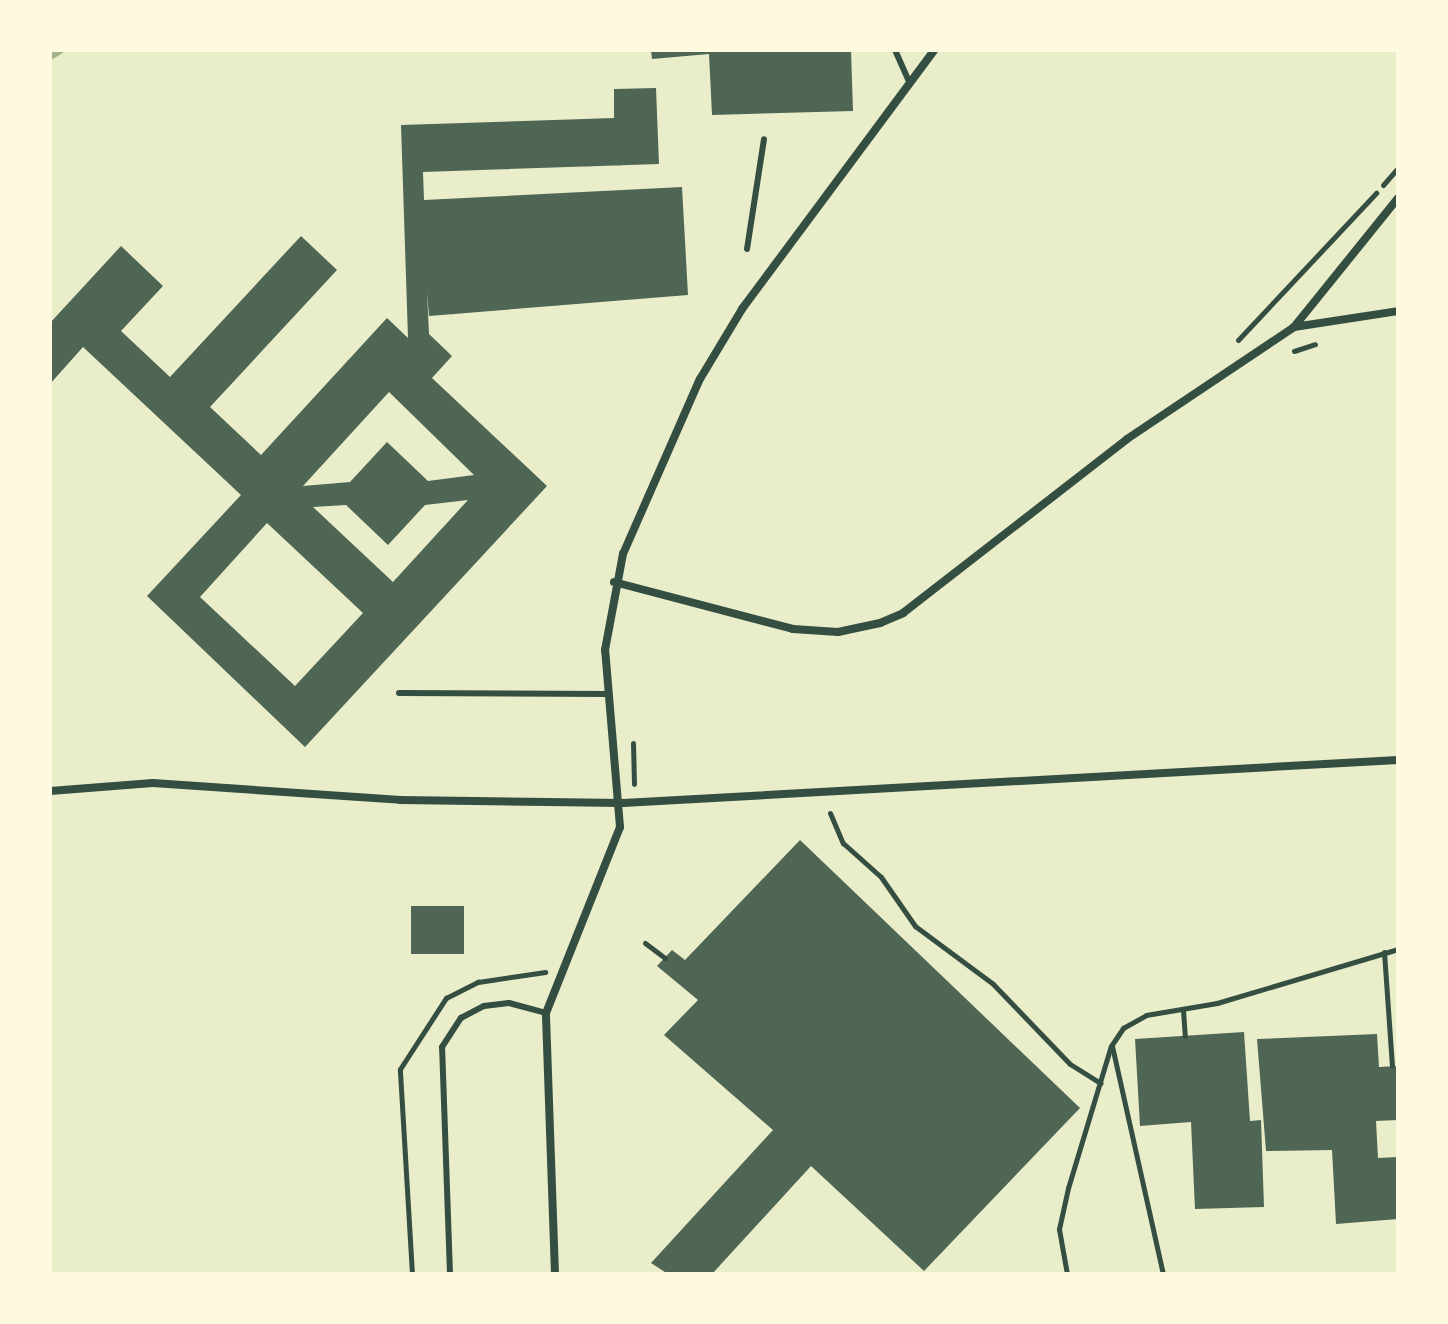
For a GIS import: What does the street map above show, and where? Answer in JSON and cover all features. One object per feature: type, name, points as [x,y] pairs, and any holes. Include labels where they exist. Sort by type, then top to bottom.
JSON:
[{"type":"street","points":[[555,1274],[546,1013],[613,855],[623,803],[605,650],[614,582],[718,348],[934,50]]},
{"type":"street","points":[[614,582],[793,629],[838,632],[880,623],[903,613],[1127,439],[1294,327],[1398,198]]},
{"type":"street","points":[[1294,327],[1398,311]]},
{"type":"street","points":[[50,791],[153,783],[400,800],[623,803],[1398,760]]},
{"type":"lane","points":[[895,50],[909,82]]},
{"type":"lane","points":[[747,249],[764,139]]},
{"type":"lane","points":[[399,693],[609,694]]},
{"type":"lane","points":[[450,1274],[442,1047],[451,1028],[484,1006],[509,1003],[546,1013]]},
{"type":"path","points":[[1233,343],[1255,327],[1398,168]]},
{"type":"path","points":[[1285,357],[1326,341]]},
{"type":"path","points":[[623,803],[638,776],[631,727]]},
{"type":"path","points":[[623,803],[648,781]]},
{"type":"path","points":[[830,813],[843,843],[881,877],[915,926],[993,984],[1070,1064],[1101,1083]]},
{"type":"path","points":[[645,943],[665,958]]},
{"type":"path","points":[[1067,1274],[1059,1229],[1111,1045],[1146,1015],[1183,1010],[1398,949]]},
{"type":"path","points":[[1384,952],[1392,1066]]},
{"type":"path","points":[[1183,1010],[1185,1036]]},
{"type":"path","points":[[1111,1045],[1163,1274]]},
{"type":"building","points":[[651,50],[851,50],[853,111],[712,115],[709,54],[652,59]]},
{"type":"building","points":[[656,88],[659,164],[423,172],[424,200],[682,187],[688,295],[429,316],[427,292],[429,334],[452,356],[432,378],[547,486],[305,747],[147,596],[241,495],[83,347],[50,384],[50,323],[121,246],[163,286],[121,331],[170,377],[301,236],[337,270],[210,407],[261,455],[387,318],[408,338],[401,125],[614,118],[614,89]],"holes":[[[389,392],[474,475],[428,481],[387,442],[350,482],[303,486]],[[468,500],[393,582],[313,507],[346,505],[388,545],[425,505]],[[267,523],[363,613],[295,686],[200,597]]]},
{"type":"building","points":[[800,840],[1080,1108],[924,1271],[811,1166],[712,1274],[668,1274],[651,1263],[773,1130],[664,1035],[698,1000],[657,966],[672,950],[685,960]]},
{"type":"building","points":[[411,906],[464,906],[464,954],[411,954]]},
{"type":"building","points":[[1244,1032],[1250,1121],[1261,1120],[1264,1207],[1195,1209],[1191,1122],[1140,1126],[1135,1039]]},
{"type":"building","points":[[1377,1034],[1379,1067],[1398,1066],[1398,1120],[1376,1121],[1378,1158],[1398,1157],[1398,1219],[1336,1224],[1332,1150],[1266,1151],[1257,1039]]},
{"type":"waterway","points":[[50,56],[60,50]]}]
